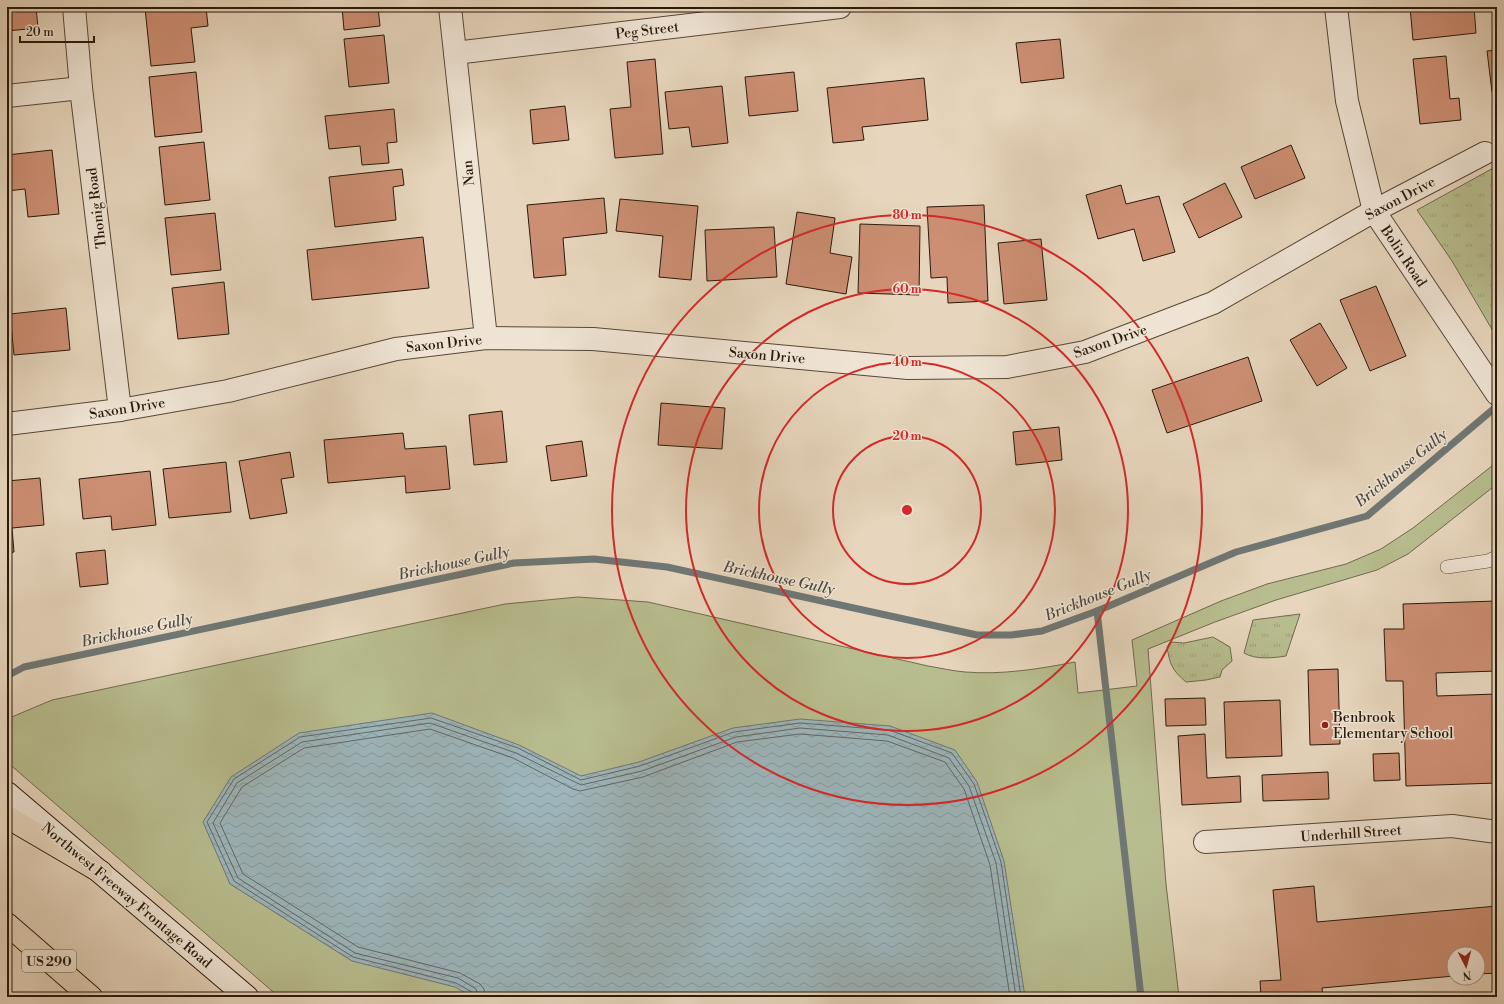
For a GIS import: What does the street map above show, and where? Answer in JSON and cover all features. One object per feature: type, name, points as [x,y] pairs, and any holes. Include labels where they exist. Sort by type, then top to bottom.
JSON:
[{"type":"highway","points":[[7,817],[101,872]]},
{"type":"highway","name":"US 290","points":[[7,924],[91,997]]},
{"type":"street","name":"Thonig Road","points":[[74,7],[81,88],[120,410]]},
{"type":"street","name":"Nan","points":[[450,7],[486,338]]},
{"type":"street","name":"Peg Street","points":[[455,53],[840,7]]},
{"type":"street","name":"Bolin Road","points":[[1336,7],[1347,101],[1374,211],[1497,394]]},
{"type":"street","points":[[7,96],[81,88]]},
{"type":"street","name":"Saxon Drive","points":[[7,424],[120,410],[228,391],[396,349],[486,338],[594,339],[908,368],[1007,367],[1086,352],[1213,303],[1374,211],[1485,153]]},
{"type":"street","name":"Northwest Freeway Frontage Road","points":[[7,793],[247,997]]},
{"type":"street","name":"Underhill Street","points":[[1205,842],[1452,826],[1497,832]]},
{"type":"lane","points":[[1447,567],[1488,561],[1497,557]]},
{"type":"green space","points":[[1497,166],[1497,338],[1452,261],[1417,210]]},
{"type":"green space","points":[[1497,462],[1497,484],[1408,554],[1377,570],[1276,600],[1215,622],[1148,649],[1166,884],[1179,997],[279,997],[7,762],[7,719],[52,700],[505,604],[578,597],[648,602],[960,672],[1007,672],[1075,662],[1078,693],[1137,686],[1132,640],[1221,601],[1267,584],[1346,564],[1381,549],[1413,528]]},
{"type":"green space","points":[[1300,614],[1286,656],[1259,658],[1244,653],[1253,620]]},
{"type":"green space","points":[[1213,637],[1230,647],[1232,661],[1222,670],[1220,677],[1186,682],[1175,670],[1169,658],[1167,647],[1170,642],[1184,643]]},
{"type":"water","points":[[432,713],[519,745],[581,776],[639,762],[733,728],[800,719],[890,726],[955,750],[977,782],[1004,861],[1025,997],[473,997],[455,987],[352,961],[230,884],[203,822],[231,777],[299,733]]},
{"type":"building","points":[[7,7],[36,7],[38,28],[7,31]]},
{"type":"building","points":[[206,7],[208,26],[191,28],[195,62],[151,66],[145,8]]},
{"type":"building","points":[[342,7],[378,7],[380,26],[344,30]]},
{"type":"building","points":[[1410,7],[1474,7],[1476,33],[1413,40]]},
{"type":"building","points":[[384,35],[389,83],[349,87],[344,39]]},
{"type":"building","points":[[1060,39],[1064,78],[1021,83],[1016,43]]},
{"type":"building","points":[[1497,50],[1497,91],[1492,92],[1487,51]]},
{"type":"building","points":[[1446,56],[1450,99],[1459,98],[1461,120],[1420,124],[1413,59]]},
{"type":"building","points":[[655,59],[663,154],[615,158],[610,109],[631,107],[627,62]]},
{"type":"building","points":[[196,72],[202,132],[155,137],[149,77]]},
{"type":"building","points":[[794,72],[798,111],[749,116],[745,77]]},
{"type":"building","points":[[924,78],[928,120],[862,127],[864,140],[833,143],[827,88]]},
{"type":"building","points":[[722,86],[728,143],[692,147],[689,127],[669,129],[665,92]]},
{"type":"building","points":[[565,106],[569,140],[533,144],[530,110]]},
{"type":"building","points":[[394,109],[397,142],[387,143],[389,163],[362,165],[360,146],[329,149],[325,116]]},
{"type":"building","points":[[204,142],[210,200],[165,205],[159,147]]},
{"type":"building","points":[[1291,145],[1305,178],[1255,199],[1241,167]]},
{"type":"building","points":[[52,150],[59,214],[28,217],[25,189],[7,191],[7,155]]},
{"type":"building","points":[[402,169],[404,185],[393,187],[396,220],[335,227],[329,177]]},
{"type":"building","points":[[1225,183],[1242,217],[1199,238],[1183,204]]},
{"type":"building","points":[[1121,185],[1126,204],[1159,196],[1175,252],[1143,261],[1134,229],[1098,239],[1086,195]]},
{"type":"building","points":[[604,198],[607,233],[563,238],[566,275],[534,278],[527,205]]},
{"type":"building","points":[[620,199],[698,206],[691,280],[659,277],[663,236],[616,231]]},
{"type":"building","points":[[984,205],[988,301],[948,303],[947,277],[931,278],[927,207]]},
{"type":"building","points":[[797,212],[835,218],[830,253],[852,257],[846,294],[786,284]]},
{"type":"building","points":[[215,213],[221,270],[171,275],[165,218]]},
{"type":"building","points":[[860,224],[920,226],[919,295],[858,293]]},
{"type":"building","points":[[774,227],[777,277],[707,281],[705,230]]},
{"type":"building","points":[[423,237],[429,288],[312,300],[307,250]]},
{"type":"building","points":[[1041,239],[1047,300],[1004,304],[998,243]]},
{"type":"building","points":[[224,282],[229,334],[178,339],[172,288]]},
{"type":"building","points":[[1376,286],[1406,356],[1370,371],[1340,300]]},
{"type":"building","points":[[66,308],[70,350],[14,355],[10,314]]},
{"type":"building","points":[[1320,323],[1347,368],[1317,386],[1290,340]]},
{"type":"building","points":[[1248,357],[1262,401],[1167,433],[1152,390]]},
{"type":"building","points":[[661,403],[725,408],[722,449],[658,445]]},
{"type":"building","points":[[502,411],[507,462],[474,465],[469,415]]},
{"type":"building","points":[[1059,427],[1062,460],[1016,465],[1013,432]]},
{"type":"building","points":[[403,433],[405,449],[446,446],[450,489],[406,493],[405,476],[328,483],[324,440]]},
{"type":"building","points":[[582,441],[587,476],[551,481],[546,446]]},
{"type":"building","points":[[290,452],[294,477],[281,479],[287,513],[250,519],[239,461]]},
{"type":"building","points":[[226,462],[231,512],[169,518],[163,469]]},
{"type":"building","points":[[150,471],[156,525],[112,530],[111,516],[83,519],[79,479]]},
{"type":"building","points":[[40,478],[44,525],[12,528],[14,552],[7,553],[7,481]]},
{"type":"building","points":[[105,550],[108,584],[80,587],[76,553]]},
{"type":"building","points":[[1497,601],[1497,671],[1436,673],[1437,696],[1497,694],[1497,783],[1406,786],[1403,681],[1386,681],[1384,629],[1404,629],[1403,604]]},
{"type":"building","points":[[1338,669],[1340,744],[1310,745],[1308,670]]},
{"type":"building","points":[[1205,698],[1206,725],[1166,726],[1165,699]]},
{"type":"building","points":[[1280,700],[1282,756],[1226,758],[1224,702]]},
{"type":"building","points":[[1205,734],[1207,778],[1240,776],[1241,802],[1182,805],[1178,736]]},
{"type":"building","points":[[1399,753],[1400,780],[1374,781],[1373,754]]},
{"type":"building","points":[[1328,772],[1329,799],[1263,801],[1262,775]]},
{"type":"building","points":[[1314,886],[1317,922],[1497,906],[1497,973],[1486,974],[1486,946],[1446,946],[1446,977],[1322,988],[1323,997],[1261,997],[1260,981],[1281,980],[1273,890]]},
{"type":"waterway","name":"Brickhouse Gully","points":[[7,676],[24,667],[514,563],[594,559],[667,567],[977,635],[1011,635],[1042,631],[1097,611],[1236,552],[1367,516],[1497,406]]},
{"type":"waterway","points":[[1097,611],[1141,997]]},
{"type":"place","name":"Benbrook Elementary School","points":[[1325,725]]}]
